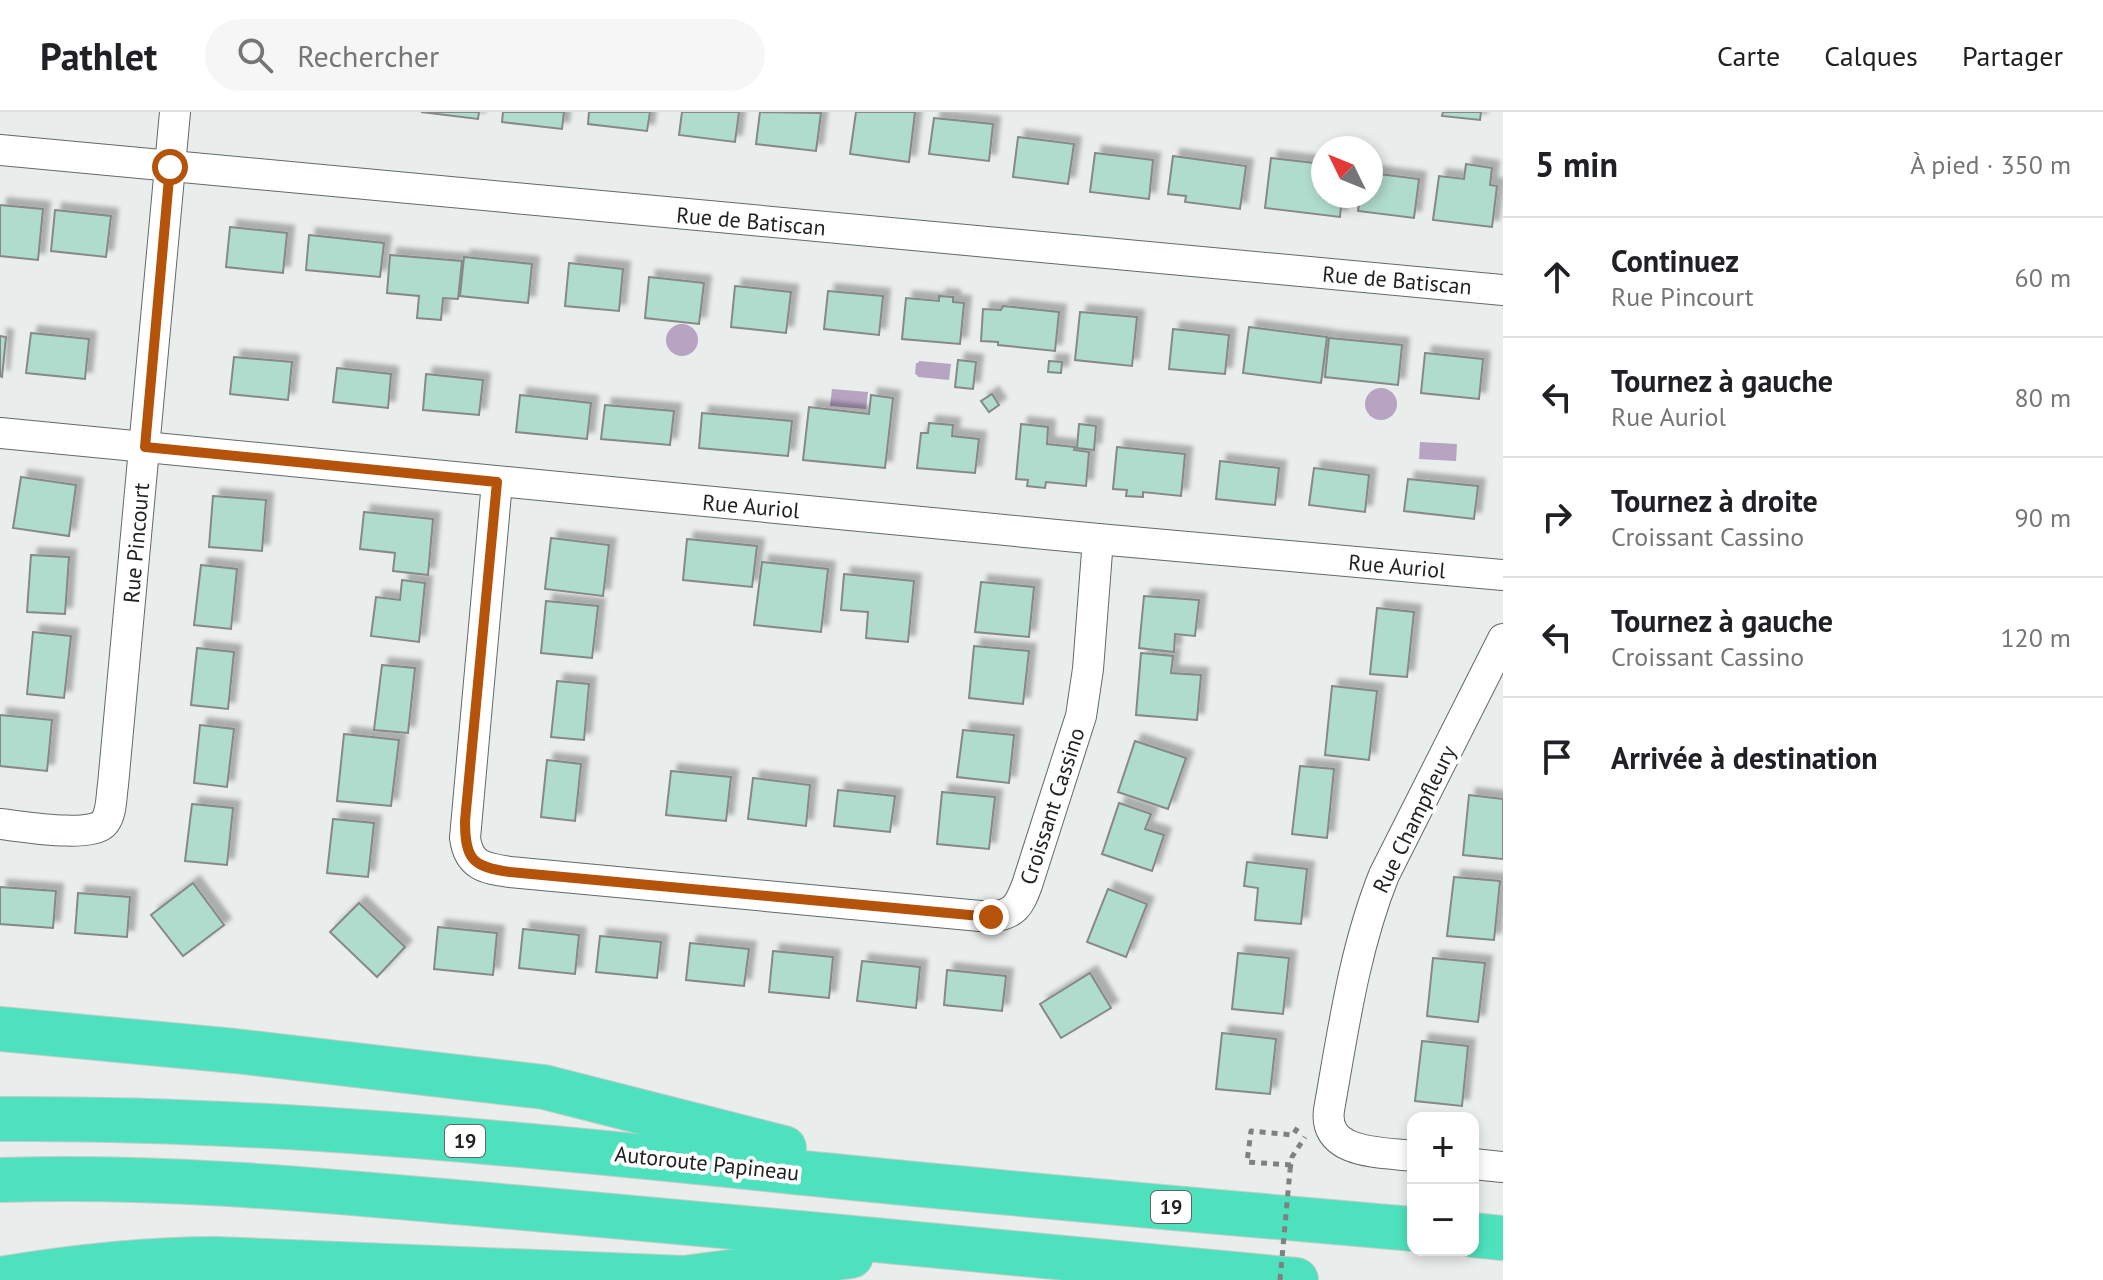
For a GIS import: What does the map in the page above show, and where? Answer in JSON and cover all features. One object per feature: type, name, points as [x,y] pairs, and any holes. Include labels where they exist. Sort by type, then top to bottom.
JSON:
[{"type":"highway","points":[[0,1029],[235,1051],[544,1087],[929,1185]]},
{"type":"highway","name":"Autoroute Papineau","points":[[0,1119],[173,1121],[571,1149],[1407,1228]]},
{"type":"highway","points":[[0,1180],[164,1181],[317,1190],[1296,1280]]},
{"type":"highway","points":[[1479,1236],[1503,1238]]},
{"type":"highway","points":[[0,1279],[102,1264],[164,1259],[684,1278],[929,1246]]},
{"type":"street","name":"Rue Pincourt","points":[[0,824],[93,830],[105,823],[108,814],[175,112]]},
{"type":"street","name":"Rue de Batiscan","points":[[0,150],[1503,290]]},
{"type":"street","name":"Rue Auriol","points":[[0,433],[1503,575]]},
{"type":"street","name":"Croissant Cassino","points":[[497,482],[465,838],[475,862],[510,872],[991,917],[1015,910],[1027,885],[1081,716],[1088,669],[1098,539]]},
{"type":"street","name":"Rue Champfleury","points":[[1407,1155],[1346,1145],[1331,1132],[1328,1122],[1331,1102],[1359,954],[1376,895],[1503,639]]},
{"type":"street","points":[[1479,1165],[1503,1167]]},
{"type":"path","points":[[1280,1280],[1290,1168],[1247,1162],[1251,1131],[1293,1135],[1298,1127],[1309,1128]]},
{"type":"shaded area","points":[[682,324],[694,328],[698,340],[694,352],[682,356],[670,352],[666,340],[670,328]]},
{"type":"shaded area","points":[[919,361],[951,364],[949,380],[918,377],[915,374]]},
{"type":"shaded area","points":[[1381,388],[1393,392],[1397,404],[1393,416],[1381,420],[1369,416],[1365,404],[1369,392]]},
{"type":"shaded area","points":[[832,389],[868,392],[866,409],[830,406]]},
{"type":"shaded area","points":[[1420,442],[1457,444],[1456,461],[1419,459]]},
{"type":"building","points":[[421,112],[479,112],[478,119]]},
{"type":"building","points":[[503,112],[564,112],[562,129],[502,122]]},
{"type":"building","points":[[589,112],[650,112],[647,131],[588,124]]},
{"type":"building","points":[[682,112],[739,112],[735,142],[679,135]]},
{"type":"building","points":[[760,112],[821,113],[816,151],[756,144]]},
{"type":"building","points":[[856,112],[915,112],[909,162],[850,154]]},
{"type":"building","points":[[1443,112],[1481,112],[1480,120],[1442,116]]},
{"type":"building","points":[[934,118],[993,124],[989,161],[929,154]]},
{"type":"building","points":[[1018,137],[1074,144],[1068,184],[1013,177]]},
{"type":"building","points":[[1095,153],[1153,160],[1149,199],[1090,192]]},
{"type":"building","points":[[1173,156],[1246,166],[1240,209],[1185,202],[1186,196],[1168,194]]},
{"type":"building","points":[[1271,158],[1311,163],[1311,208],[1341,208],[1340,217],[1265,208]]},
{"type":"building","points":[[1466,164],[1492,168],[1490,185],[1497,186],[1492,227],[1433,220],[1439,176],[1464,179]]},
{"type":"building","points":[[1383,174],[1419,179],[1414,218],[1358,211],[1358,208],[1383,208]]},
{"type":"building","points":[[0,205],[43,209],[38,260],[0,256]]},
{"type":"building","points":[[55,210],[111,216],[106,257],[51,251]]},
{"type":"building","points":[[230,227],[287,233],[283,273],[226,267]]},
{"type":"building","points":[[309,235],[384,243],[380,277],[306,270]]},
{"type":"building","points":[[390,255],[462,261],[458,299],[443,298],[441,320],[417,318],[419,296],[387,293]]},
{"type":"building","points":[[464,257],[532,264],[528,303],[460,296]]},
{"type":"building","points":[[569,263],[623,269],[619,311],[565,306]]},
{"type":"building","points":[[649,277],[704,283],[699,324],[645,318]]},
{"type":"building","points":[[735,286],[791,292],[786,333],[731,327]]},
{"type":"building","points":[[828,291],[883,296],[879,335],[824,329]]},
{"type":"building","points":[[939,296],[953,297],[953,302],[964,303],[960,344],[902,339],[906,298],[939,301]]},
{"type":"building","points":[[1003,306],[1059,312],[1055,351],[981,341],[983,309],[1001,310]]},
{"type":"building","points":[[1080,312],[1137,317],[1132,366],[1075,360]]},
{"type":"building","points":[[1249,327],[1327,337],[1321,383],[1243,373]]},
{"type":"building","points":[[1173,329],[1229,335],[1225,374],[1169,369]]},
{"type":"building","points":[[31,333],[89,339],[85,379],[26,373]]},
{"type":"building","points":[[0,336],[6,337],[2,377],[0,376]]},
{"type":"building","points":[[1329,338],[1402,345],[1398,385],[1325,377]]},
{"type":"building","points":[[1425,353],[1483,359],[1479,399],[1421,393]]},
{"type":"building","points":[[234,357],[292,362],[288,400],[230,394]]},
{"type":"building","points":[[958,360],[976,362],[973,389],[955,387]]},
{"type":"building","points":[[1049,361],[1062,362],[1061,373],[1048,372]]},
{"type":"building","points":[[337,368],[391,374],[388,408],[333,402]]},
{"type":"building","points":[[426,374],[483,380],[479,415],[423,410]]},
{"type":"building","points":[[992,394],[999,405],[989,412],[981,401]]},
{"type":"building","points":[[520,395],[591,403],[587,439],[516,432]]},
{"type":"building","points":[[871,395],[893,398],[885,468],[803,460],[809,407],[869,414]]},
{"type":"building","points":[[605,405],[674,411],[670,445],[601,439]]},
{"type":"building","points":[[702,413],[792,421],[788,456],[699,448]]},
{"type":"building","points":[[929,423],[953,425],[952,436],[979,439],[975,473],[917,468],[921,433],[928,433]]},
{"type":"building","points":[[1021,424],[1048,427],[1047,444],[1089,452],[1086,486],[1046,482],[1045,488],[1027,486],[1028,480],[1016,479]]},
{"type":"building","points":[[1079,424],[1096,426],[1094,450],[1077,448]]},
{"type":"building","points":[[1117,447],[1185,454],[1181,496],[1143,492],[1143,497],[1126,496],[1127,490],[1113,489]]},
{"type":"building","points":[[1220,461],[1279,468],[1275,505],[1216,499]]},
{"type":"building","points":[[1314,468],[1369,475],[1365,512],[1309,505]]},
{"type":"building","points":[[21,477],[76,485],[69,536],[13,528]]},
{"type":"building","points":[[1408,479],[1478,486],[1474,519],[1404,511]]},
{"type":"building","points":[[213,496],[266,500],[262,551],[209,547]]},
{"type":"building","points":[[364,512],[433,519],[428,575],[393,571],[395,553],[360,549]]},
{"type":"building","points":[[551,538],[609,545],[603,596],[545,589]]},
{"type":"building","points":[[687,539],[757,546],[752,587],[683,580]]},
{"type":"building","points":[[31,555],[69,557],[65,614],[27,612]]},
{"type":"building","points":[[762,562],[828,569],[821,632],[754,625]]},
{"type":"building","points":[[201,565],[237,569],[231,629],[194,625]]},
{"type":"building","points":[[844,574],[914,581],[908,642],[866,638],[868,612],[841,610]]},
{"type":"building","points":[[402,580],[425,583],[419,642],[371,636],[376,597],[400,600]]},
{"type":"building","points":[[981,582],[1034,587],[1029,637],[975,632]]},
{"type":"building","points":[[1144,596],[1199,600],[1195,636],[1175,634],[1174,652],[1139,648]]},
{"type":"building","points":[[546,601],[598,606],[592,658],[541,653]]},
{"type":"building","points":[[1377,608],[1414,612],[1407,677],[1370,674]]},
{"type":"building","points":[[33,632],[71,636],[64,698],[27,694]]},
{"type":"building","points":[[974,646],[1029,651],[1023,704],[969,698]]},
{"type":"building","points":[[197,648],[234,652],[228,709],[191,705]]},
{"type":"building","points":[[1141,653],[1173,656],[1171,673],[1201,675],[1197,720],[1136,715]]},
{"type":"building","points":[[382,665],[415,668],[408,733],[374,730]]},
{"type":"building","points":[[557,681],[589,684],[584,740],[551,737]]},
{"type":"building","points":[[1332,686],[1377,691],[1369,760],[1325,755]]},
{"type":"building","points":[[0,715],[52,720],[47,771],[0,766]]},
{"type":"building","points":[[200,725],[234,729],[227,787],[194,783]]},
{"type":"building","points":[[963,730],[1014,735],[1009,783],[957,777]]},
{"type":"building","points":[[344,734],[399,740],[391,806],[337,801]]},
{"type":"building","points":[[1135,741],[1186,758],[1168,809],[1118,792]]},
{"type":"building","points":[[547,760],[581,764],[575,821],[541,817]]},
{"type":"building","points":[[1300,766],[1334,769],[1327,838],[1292,834]]},
{"type":"building","points":[[671,771],[731,777],[726,821],[666,815]]},
{"type":"building","points":[[753,778],[810,785],[806,826],[748,819]]},
{"type":"building","points":[[838,790],[895,796],[890,832],[834,826]]},
{"type":"building","points":[[942,792],[995,797],[989,849],[937,844]]},
{"type":"building","points":[[1469,795],[1503,799],[1503,859],[1463,855]]},
{"type":"building","points":[[1119,803],[1151,814],[1145,829],[1164,835],[1152,871],[1102,854]]},
{"type":"building","points":[[192,804],[233,808],[227,865],[185,861]]},
{"type":"building","points":[[333,819],[374,823],[368,877],[327,873]]},
{"type":"building","points":[[1247,862],[1307,869],[1301,924],[1255,920],[1258,888],[1244,886]]},
{"type":"building","points":[[1454,877],[1500,881],[1494,940],[1447,936]]},
{"type":"building","points":[[193,883],[224,925],[183,956],[151,915]]},
{"type":"building","points":[[0,887],[56,891],[53,928],[0,924]]},
{"type":"building","points":[[1108,889],[1147,904],[1126,957],[1087,942]]},
{"type":"building","points":[[78,893],[130,897],[127,937],[75,933]]},
{"type":"building","points":[[359,903],[405,947],[377,977],[330,932]]},
{"type":"building","points":[[438,927],[497,933],[493,975],[434,969]]},
{"type":"building","points":[[523,929],[579,935],[575,974],[519,968]]},
{"type":"building","points":[[600,936],[661,942],[657,978],[596,972]]},
{"type":"building","points":[[690,943],[749,949],[744,986],[686,980]]},
{"type":"building","points":[[773,951],[833,957],[829,998],[769,992]]},
{"type":"building","points":[[1238,953],[1289,958],[1283,1014],[1232,1009]]},
{"type":"building","points":[[1433,958],[1485,963],[1478,1022],[1427,1016]]},
{"type":"building","points":[[862,961],[920,967],[916,1008],[857,1001]]},
{"type":"building","points":[[947,970],[1006,976],[1002,1011],[944,1005]]},
{"type":"building","points":[[1090,973],[1111,1008],[1061,1038],[1040,1004]]},
{"type":"building","points":[[1222,1033],[1276,1039],[1270,1094],[1216,1089]]},
{"type":"building","points":[[1422,1041],[1468,1046],[1462,1106],[1415,1101]]},
{"type":"route","points":[[170,167],[145,447],[497,482],[465,821],[467,849],[475,862],[510,872],[991,917]]}]
